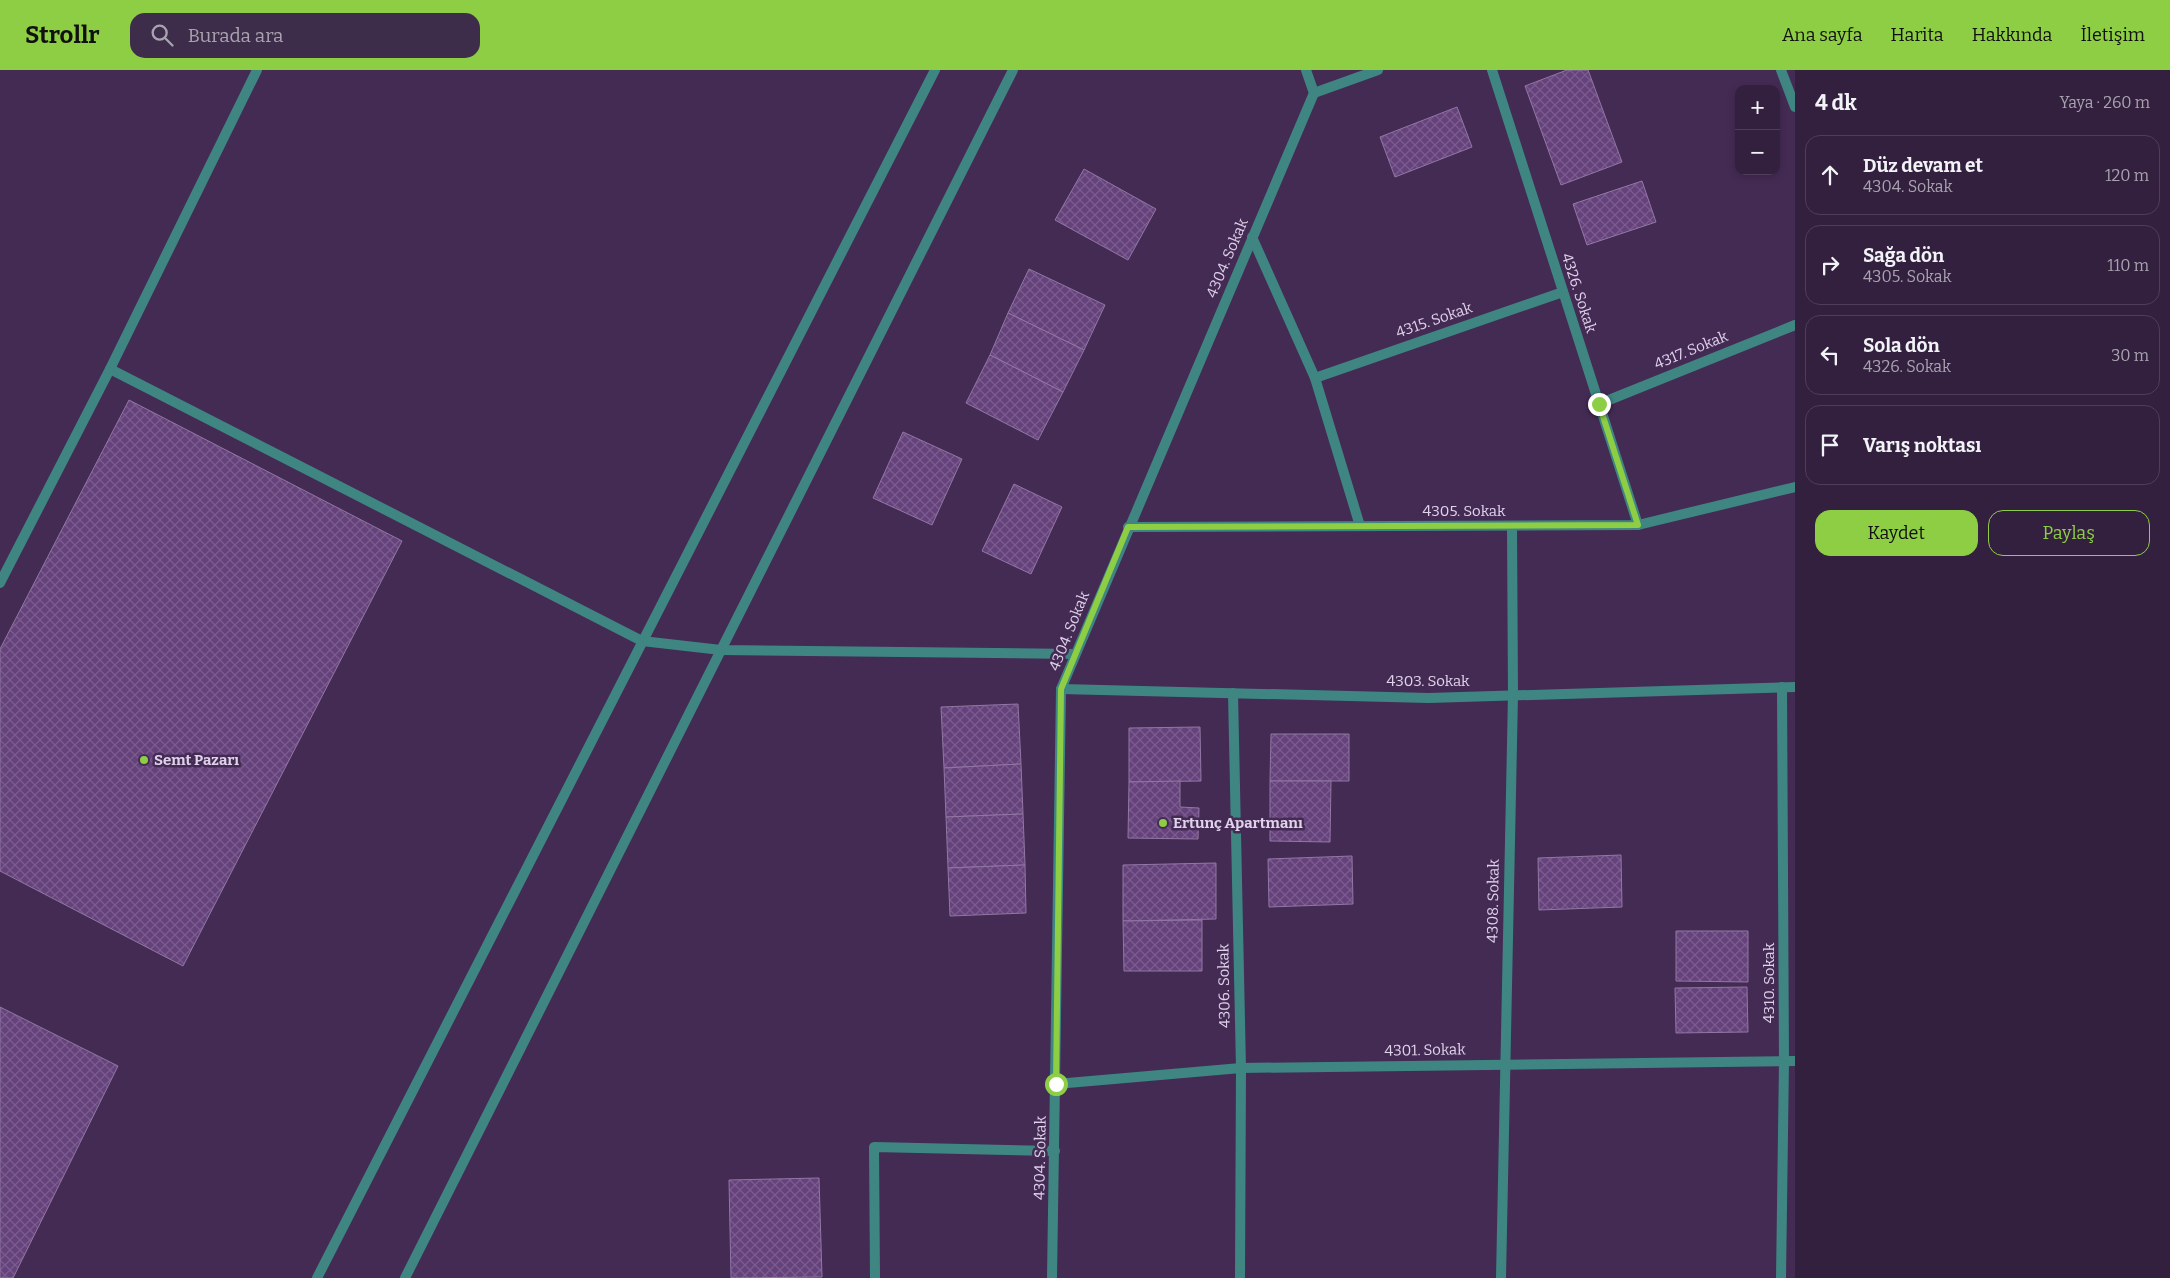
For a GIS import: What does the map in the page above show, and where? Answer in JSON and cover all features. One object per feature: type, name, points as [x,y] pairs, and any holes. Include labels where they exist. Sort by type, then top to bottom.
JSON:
[{"type":"street","points":[[0,583],[110,369],[257,70]]},
{"type":"street","points":[[317,1278],[934,70]]},
{"type":"street","points":[[405,1278],[1012,70]]},
{"type":"street","points":[[1306,70],[1314,93],[1378,70]]},
{"type":"street","name":"4326. Sokak","points":[[1492,70],[1638,525]]},
{"type":"street","points":[[1781,70],[1795,107]]},
{"type":"street","name":"4304. Sokak","points":[[1052,1278],[1061,689],[1128,527],[1314,93]]},
{"type":"street","points":[[1252,237],[1315,378],[1360,526]]},
{"type":"street","name":"4315. Sokak","points":[[1315,378],[1563,292]]},
{"type":"street","name":"4317. Sokak","points":[[1599,404],[1795,325]]},
{"type":"street","points":[[110,369],[642,641],[721,650],[1075,654]]},
{"type":"street","name":"4305. Sokak","points":[[1128,527],[1638,525],[1795,487]]},
{"type":"street","name":"4308. Sokak","points":[[1501,1278],[1513,695],[1512,526]]},
{"type":"street","name":"4310. Sokak","points":[[1781,1278],[1790,1062],[1782,687]]},
{"type":"street","name":"4303. Sokak","points":[[1061,689],[1429,698],[1795,687]]},
{"type":"street","name":"4306. Sokak","points":[[1233,693],[1241,1068],[1240,1278]]},
{"type":"street","name":"4301. Sokak","points":[[1056,1084],[1241,1068],[1790,1062]]},
{"type":"street","points":[[875,1278],[874,1147],[1055,1151]]},
{"type":"building","points":[[1567,70],[1588,70],[1622,162],[1561,185],[1525,86]]},
{"type":"building","points":[[1457,107],[1472,147],[1395,177],[1380,137]]},
{"type":"building","points":[[1084,169],[1156,209],[1128,260],[1055,220]]},
{"type":"building","points":[[1642,181],[1656,222],[1587,245],[1573,204]]},
{"type":"building","points":[[1029,269],[1105,305],[1084,350],[1008,313]]},
{"type":"building","points":[[1008,313],[1084,350],[1063,392],[990,355]]},
{"type":"building","points":[[990,355],[1063,392],[1038,440],[966,403]]},
{"type":"building","name":"Semt Pazarı","points":[[129,400],[402,541],[183,966],[0,871],[0,649]]},
{"type":"building","points":[[903,432],[962,459],[932,525],[873,498]]},
{"type":"building","points":[[1014,484],[1062,507],[1031,574],[982,551]]},
{"type":"building","points":[[1018,704],[1021,764],[944,768],[941,707]]},
{"type":"building","points":[[1200,727],[1201,781],[1129,782],[1129,728]]},
{"type":"building","points":[[1271,734],[1349,734],[1349,781],[1270,781]]},
{"type":"building","points":[[1021,764],[1023,814],[946,817],[944,768]]},
{"type":"building","name":"Ertunç Apartmanı","points":[[1180,781],[1180,807],[1199,808],[1198,839],[1128,838],[1129,782]]},
{"type":"building","points":[[1270,781],[1331,781],[1330,842],[1270,841]]},
{"type":"building","points":[[1023,814],[1025,865],[948,868],[946,817]]},
{"type":"building","points":[[1621,855],[1622,907],[1539,910],[1538,858]]},
{"type":"building","points":[[1352,856],[1353,904],[1269,907],[1268,859]]},
{"type":"building","points":[[1216,863],[1216,919],[1123,921],[1123,865]]},
{"type":"building","points":[[1025,865],[1026,913],[950,916],[948,868]]},
{"type":"building","points":[[1202,920],[1202,971],[1124,971],[1123,921]]},
{"type":"building","points":[[1676,931],[1748,931],[1748,982],[1676,981]]},
{"type":"building","points":[[1747,987],[1748,1032],[1676,1033],[1675,988]]},
{"type":"building","points":[[0,1007],[118,1066],[13,1278],[0,1278]]},
{"type":"building","points":[[819,1178],[822,1277],[731,1278],[729,1180]]},
{"type":"place","name":"Semt Pazarı","points":[[144,760]]},
{"type":"place","name":"Ertunç Apartmanı","points":[[1163,823]]},
{"type":"route","points":[[1056,1084],[1061,689],[1128,527],[1638,525],[1599,404]]}]
